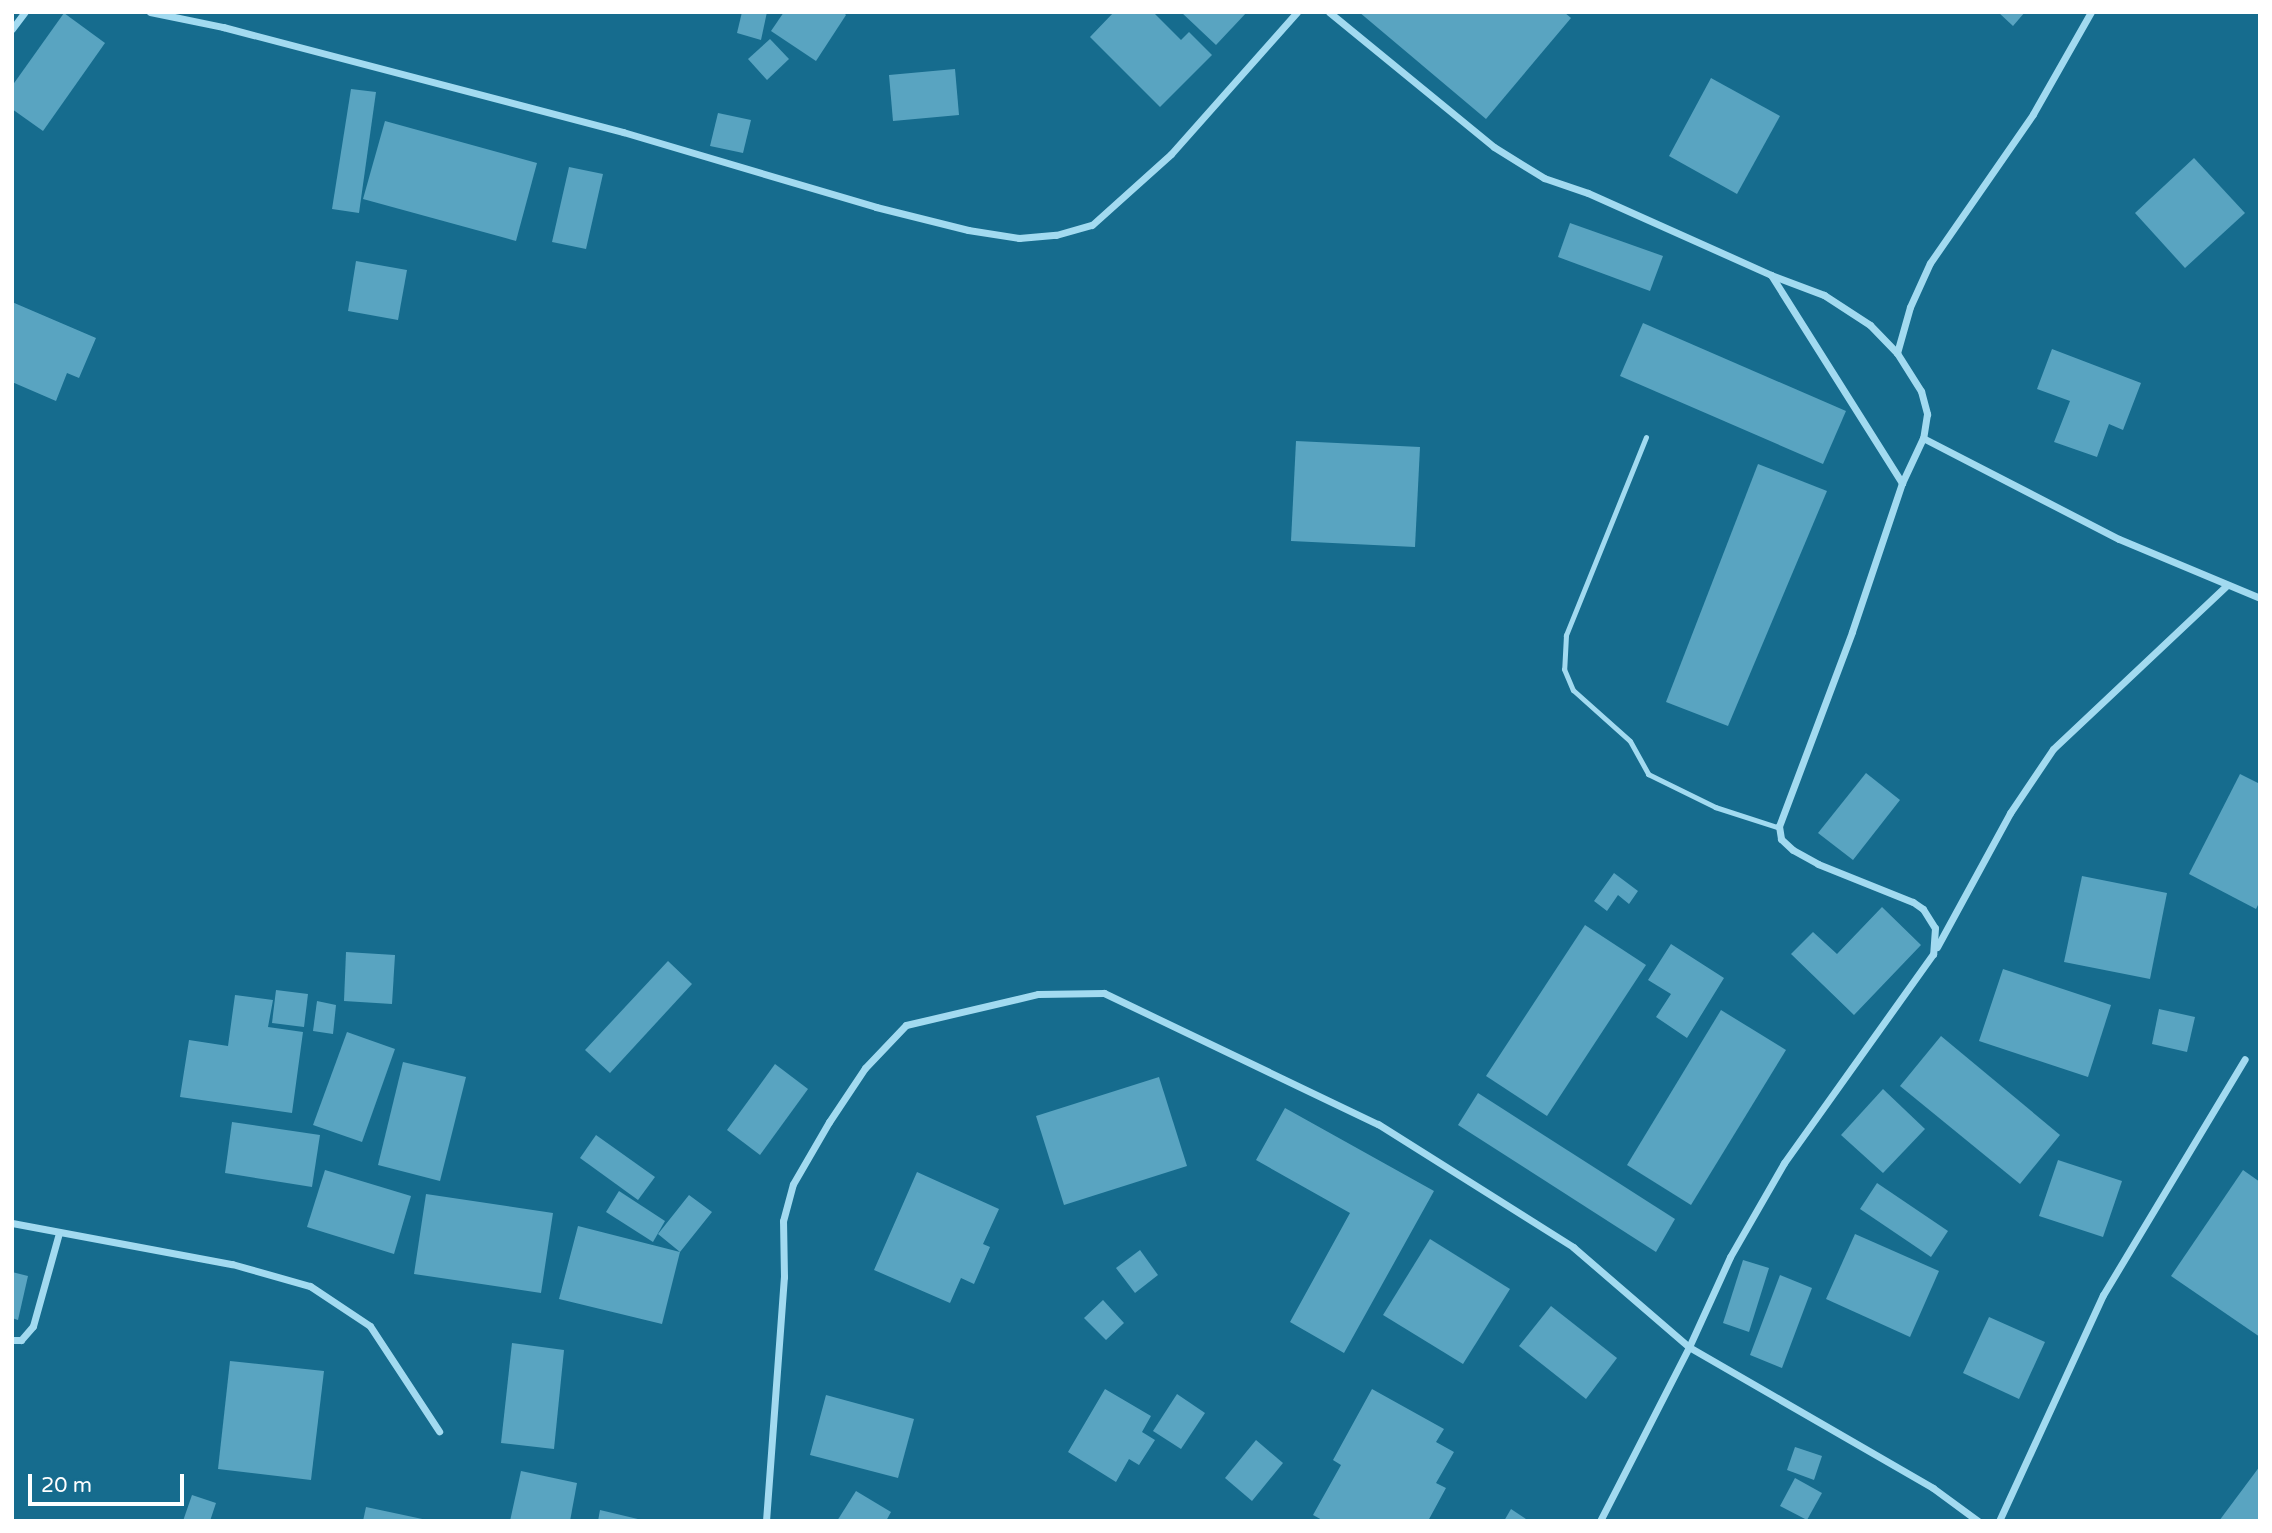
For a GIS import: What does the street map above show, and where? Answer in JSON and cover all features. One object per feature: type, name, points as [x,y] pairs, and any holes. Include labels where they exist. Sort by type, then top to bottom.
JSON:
[{"type":"street","points":[[12,29],[24,12]]},
{"type":"street","points":[[150,12],[223,27],[624,132],[876,207],[968,230],[1019,238],[1056,235],[1092,225],[1171,154],[1297,12]]},
{"type":"street","points":[[1329,12],[1494,147],[1544,178],[1588,194],[1771,275],[1824,295],[1870,325],[1897,353],[1922,391],[1927,414],[1923,438],[1902,483],[1780,828],[1781,839],[1786,844],[1818,864],[1913,902],[1923,909],[1935,928],[1933,954]]},
{"type":"street","points":[[1897,353],[1910,307],[1930,263],[2033,114],[2091,12]]},
{"type":"street","points":[[1771,275],[1902,483]]},
{"type":"street","points":[[1923,438],[2119,539],[2260,598]]},
{"type":"street","points":[[1600,1521],[1689,1347],[1730,1257],[1784,1163],[1933,954],[2010,813],[2053,749],[2227,586]]},
{"type":"street","points":[[766,1521],[784,1277],[783,1221],[793,1184],[829,1122],[865,1068],[906,1025],[1038,994],[1104,993],[1378,1124],[1573,1247],[1689,1347],[1933,1488],[1978,1521]]},
{"type":"street","points":[[1999,1521],[2104,1295],[2245,1059]]},
{"type":"street","points":[[12,1223],[232,1264],[310,1286],[370,1326],[439,1431]]},
{"type":"street","points":[[12,1340],[21,1340],[33,1326],[59,1233]]},
{"type":"lane","points":[[1646,437],[1566,635],[1564,669],[1573,690],[1630,741],[1648,774],[1715,807],[1780,828]]},
{"type":"building","points":[[742,12],[767,12],[761,40],[737,33]]},
{"type":"building","points":[[784,12],[843,12],[846,15],[816,61],[771,31]]},
{"type":"building","points":[[1114,12],[1153,12],[1181,40],[1189,32],[1212,55],[1160,107],[1090,37]]},
{"type":"building","points":[[1181,12],[1247,12],[1216,45]]},
{"type":"building","points":[[1359,12],[1564,12],[1571,18],[1486,119]]},
{"type":"building","points":[[1998,12],[2025,12],[2013,26]]},
{"type":"building","points":[[64,13],[105,43],[43,131],[12,109],[12,86]]},
{"type":"building","points":[[770,39],[789,59],[767,80],[748,59]]},
{"type":"building","points":[[955,69],[959,115],[893,121],[889,75]]},
{"type":"building","points":[[1711,78],[1780,116],[1737,194],[1669,156]]},
{"type":"building","points":[[351,89],[376,92],[359,213],[332,209]]},
{"type":"building","points":[[718,113],[751,120],[743,153],[710,146]]},
{"type":"building","points":[[385,121],[537,163],[516,241],[363,199]]},
{"type":"building","points":[[2194,158],[2245,213],[2185,268],[2135,213]]},
{"type":"building","points":[[569,167],[603,174],[586,249],[552,242]]},
{"type":"building","points":[[1570,223],[1663,256],[1650,291],[1558,257]]},
{"type":"building","points":[[356,261],[407,270],[398,320],[348,311]]},
{"type":"building","points":[[12,302],[96,338],[79,378],[67,373],[56,401],[12,382]]},
{"type":"building","points":[[1643,323],[1846,411],[1823,464],[1620,376]]},
{"type":"building","points":[[2052,349],[2141,383],[2123,430],[2109,424],[2097,457],[2054,442],[2070,401],[2037,389]]},
{"type":"building","points":[[1296,441],[1420,447],[1415,547],[1291,541]]},
{"type":"building","points":[[1758,464],[1827,491],[1728,726],[1666,702]]},
{"type":"building","points":[[1866,773],[1900,800],[1853,860],[1818,833]]},
{"type":"building","points":[[2240,774],[2260,784],[2260,901],[2256,909],[2189,874]]},
{"type":"building","points":[[1614,873],[1638,891],[1629,904],[1618,895],[1607,911],[1594,901]]},
{"type":"building","points":[[2082,876],[2167,893],[2150,979],[2064,962]]},
{"type":"building","points":[[1882,907],[1921,945],[1854,1015],[1791,954],[1813,932],[1837,954]]},
{"type":"building","points":[[1585,925],[1646,965],[1547,1116],[1486,1076]]},
{"type":"building","points":[[1671,944],[1724,978],[1687,1038],[1656,1017],[1671,994],[1648,980]]},
{"type":"building","points":[[346,952],[395,955],[392,1004],[344,1001]]},
{"type":"building","points":[[668,961],[692,984],[610,1073],[585,1050]]},
{"type":"building","points":[[2003,969],[2111,1005],[2088,1077],[1979,1041]]},
{"type":"building","points":[[276,990],[308,994],[304,1027],[272,1023]]},
{"type":"building","points":[[235,995],[273,1000],[268,1027],[303,1032],[292,1113],[180,1097],[189,1040],[228,1046]]},
{"type":"building","points":[[317,1001],[336,1005],[333,1034],[313,1031]]},
{"type":"building","points":[[2159,1009],[2195,1017],[2187,1052],[2152,1044]]},
{"type":"building","points":[[1721,1010],[1786,1050],[1691,1205],[1627,1165]]},
{"type":"building","points":[[347,1032],[395,1049],[362,1142],[313,1125]]},
{"type":"building","points":[[1941,1036],[2060,1135],[2020,1184],[1900,1086]]},
{"type":"building","points":[[403,1062],[466,1077],[440,1181],[378,1165]]},
{"type":"building","points":[[775,1064],[808,1089],[760,1155],[727,1130]]},
{"type":"building","points":[[1159,1077],[1187,1166],[1064,1205],[1036,1116]]},
{"type":"building","points":[[1883,1089],[1925,1129],[1883,1173],[1841,1135]]},
{"type":"building","points":[[1478,1093],[1675,1219],[1656,1252],[1458,1125]]},
{"type":"building","points":[[1285,1108],[1434,1191],[1344,1353],[1290,1322],[1350,1213],[1256,1160]]},
{"type":"building","points":[[232,1122],[320,1135],[312,1187],[225,1173]]},
{"type":"building","points":[[596,1135],[655,1177],[638,1200],[580,1158]]},
{"type":"building","points":[[2058,1160],[2122,1181],[2103,1237],[2039,1216]]},
{"type":"building","points":[[325,1170],[411,1196],[394,1254],[307,1227]]},
{"type":"building","points":[[2243,1170],[2260,1182],[2260,1337],[2171,1276]]},
{"type":"building","points":[[917,1172],[999,1209],[983,1244],[990,1247],[974,1284],[961,1278],[950,1303],[874,1270]]},
{"type":"building","points":[[1877,1183],[1948,1231],[1931,1257],[1860,1209]]},
{"type":"building","points":[[619,1191],[665,1221],[653,1242],[606,1212]]},
{"type":"building","points":[[426,1194],[553,1213],[541,1293],[414,1274]]},
{"type":"building","points":[[689,1195],[712,1212],[680,1252],[658,1234]]},
{"type":"building","points":[[578,1226],[680,1252],[662,1324],[559,1299]]},
{"type":"building","points":[[1855,1234],[1939,1271],[1910,1337],[1826,1299]]},
{"type":"building","points":[[1430,1239],[1510,1289],[1463,1364],[1383,1315]]},
{"type":"building","points":[[1140,1250],[1158,1275],[1135,1293],[1116,1268]]},
{"type":"building","points":[[1743,1260],[1769,1268],[1749,1332],[1723,1323]]},
{"type":"building","points":[[12,1272],[28,1276],[18,1320],[12,1318]]},
{"type":"building","points":[[1780,1275],[1812,1288],[1782,1368],[1750,1355]]},
{"type":"building","points":[[1103,1300],[1124,1323],[1106,1340],[1084,1318]]},
{"type":"building","points":[[1551,1306],[1617,1358],[1586,1399],[1519,1346]]},
{"type":"building","points":[[1989,1317],[2045,1342],[2019,1399],[1963,1373]]},
{"type":"building","points":[[512,1343],[564,1350],[554,1449],[501,1443]]},
{"type":"building","points":[[230,1361],[324,1371],[311,1480],[218,1469]]},
{"type":"building","points":[[1105,1389],[1151,1416],[1142,1432],[1155,1440],[1139,1465],[1129,1459],[1116,1482],[1068,1452]]},
{"type":"building","points":[[1372,1389],[1444,1429],[1436,1442],[1454,1452],[1436,1483],[1446,1488],[1428,1521],[1324,1521],[1313,1515],[1341,1465],[1333,1460]]},
{"type":"building","points":[[1177,1394],[1205,1413],[1181,1449],[1153,1431]]},
{"type":"building","points":[[826,1395],[914,1419],[898,1478],[810,1455]]},
{"type":"building","points":[[1256,1440],[1283,1463],[1252,1501],[1225,1478]]},
{"type":"building","points":[[1795,1447],[1822,1456],[1814,1480],[1787,1470]]},
{"type":"building","points":[[2260,1466],[2260,1521],[2219,1521]]},
{"type":"building","points":[[521,1471],[577,1483],[570,1521],[510,1521]]},
{"type":"building","points":[[1795,1478],[1822,1493],[1807,1520],[1780,1506]]},
{"type":"building","points":[[856,1491],[891,1512],[886,1521],[837,1521]]},
{"type":"building","points":[[192,1495],[216,1503],[210,1521],[183,1521]]},
{"type":"building","points":[[366,1507],[427,1520],[363,1521]]},
{"type":"building","points":[[1511,1509],[1529,1521],[1504,1521]]},
{"type":"building","points":[[600,1510],[642,1520],[642,1521],[598,1521]]}]
